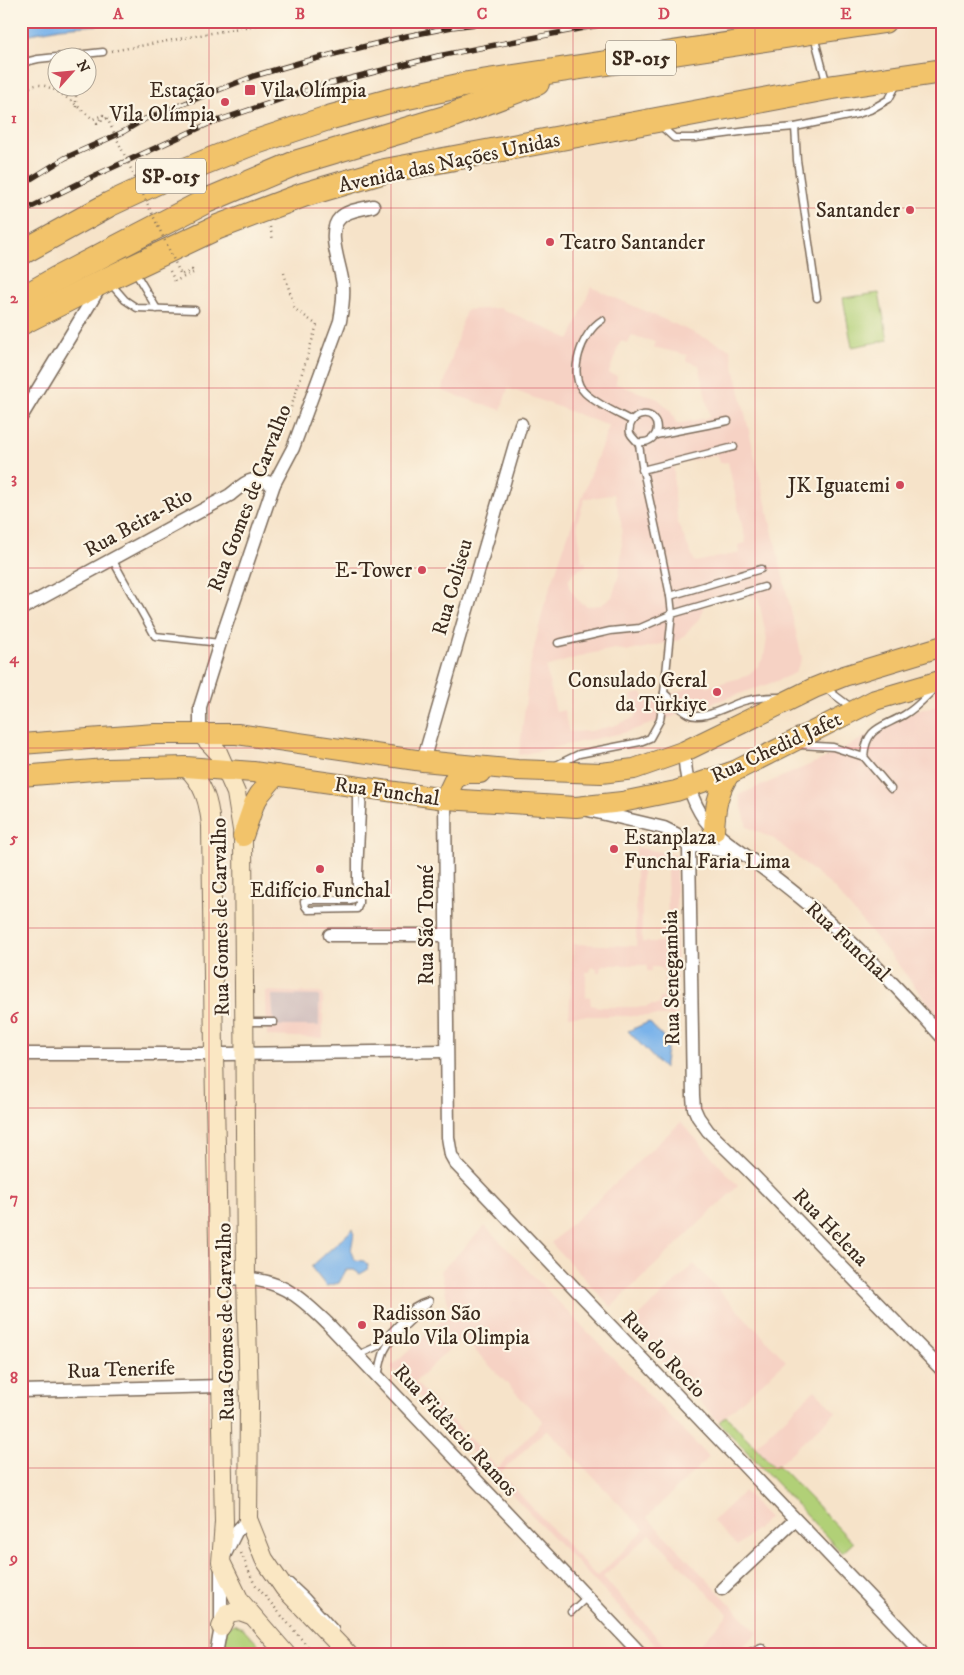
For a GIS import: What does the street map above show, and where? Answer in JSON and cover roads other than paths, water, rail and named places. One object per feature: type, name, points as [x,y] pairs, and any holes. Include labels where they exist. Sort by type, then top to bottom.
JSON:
[{"type":"highway","name":"SP-015","points":[[21,253],[110,204],[168,177],[268,138],[328,118],[389,101],[468,84],[884,21]]},
{"type":"highway","name":"Avenida das Nações Unidas","points":[[901,76],[943,63]]},
{"type":"highway","points":[[21,298],[206,201],[298,162],[444,118],[514,93],[572,68]]},
{"type":"highway","name":"Avenida das Nações Unidas","points":[[21,323],[132,267],[218,227],[303,195],[385,171],[828,88],[943,71]]},
{"type":"main road","name":"Rua Chedid Jafet","points":[[601,773],[634,769],[686,751],[821,685],[844,676],[943,646]]},
{"type":"main road","name":"Rua Chedid Jafet","points":[[576,808],[622,802],[689,786],[730,773],[875,700],[943,681]]},
{"type":"main road","name":"Rua Funchal","points":[[21,744],[103,737],[200,733],[237,734],[423,761],[545,772],[601,773]]},
{"type":"main road","name":"Rua Funchal","points":[[21,776],[186,767],[276,775],[446,800],[576,808]]},
{"type":"main road","points":[[446,800],[457,776],[467,773],[517,770]]},
{"type":"main road","points":[[714,831],[714,809],[717,798],[730,773]]},
{"type":"main road","points":[[243,836],[254,804],[276,775]]},
{"type":"street","name":"Rua Gomes de Carvalho","points":[[221,1562],[236,1532],[248,1519],[249,1404],[246,1278],[243,836],[236,793],[218,752],[200,733],[200,707],[274,484],[293,448],[340,321],[343,309],[343,284],[334,238],[335,225],[340,217],[348,213],[373,206]]},
{"type":"street","points":[[21,417],[106,280]]},
{"type":"street","name":"Rua Coliseu","points":[[423,761],[521,424]]},
{"type":"street","name":"Rua Beira-Rio","points":[[21,609],[230,496],[250,480],[260,479],[274,484]]},
{"type":"street","name":"Rua Funchal","points":[[686,751],[686,770],[689,786],[704,818],[714,831],[803,899],[848,939],[898,987],[943,1038]]},
{"type":"street","name":"Rua Gomes de Carvalho","points":[[186,767],[200,784],[205,794],[212,826],[214,1053],[224,1522],[220,1627],[216,1654]]},
{"type":"street","name":"Rua São Tomé","points":[[446,800],[446,1051]]},
{"type":"street","name":"Rua Funchal","points":[[576,808],[664,828],[676,834],[689,847],[697,846],[743,854]]},
{"type":"street","name":"Rua Senegambia","points":[[689,847],[694,1108]]},
{"type":"street","points":[[330,935],[446,935]]},
{"type":"street","points":[[21,1054],[446,1051]]},
{"type":"street","name":"Rua do Rocio","points":[[446,1051],[448,1137],[451,1155],[456,1164],[924,1654]]},
{"type":"street","name":"Rua Helena","points":[[694,1108],[708,1131],[943,1372]]},
{"type":"street","name":"Rua Fidêncio Ramos","points":[[219,1277],[260,1280],[285,1288],[300,1297],[641,1654]]},
{"type":"street","name":"Rua Tenerife","points":[[21,1391],[221,1386]]},
{"type":"street","points":[[248,1519],[264,1559],[284,1588],[348,1654]]},
{"type":"street","points":[[722,1589],[795,1520]]},
{"type":"street","points":[[221,1562],[240,1601],[286,1654]]},
{"type":"street","points":[[220,1627],[228,1613],[240,1611],[251,1614]]},
{"type":"lane","points":[[813,33],[828,88]]},
{"type":"lane","points":[[21,63],[38,59],[103,52]]},
{"type":"lane","points":[[655,121],[674,138],[695,138],[812,125],[870,110],[889,99],[901,76]]},
{"type":"lane","points":[[795,127],[818,298]]},
{"type":"lane","points":[[132,267],[157,309]]},
{"type":"lane","points":[[106,280],[125,300],[137,308],[195,310]]},
{"type":"lane","points":[[602,320],[590,331],[579,352],[578,376],[580,385],[584,392],[600,404],[632,421]]},
{"type":"lane","points":[[545,772],[563,760],[578,754],[640,742],[650,738],[660,720],[672,614],[670,596],[642,470],[638,442],[630,433],[632,421],[642,415],[648,416],[656,424],[656,435]]},
{"type":"lane","points":[[638,442],[646,442],[656,435],[728,421]]},
{"type":"lane","points":[[642,470],[734,447]]},
{"type":"lane","points":[[112,559],[156,636],[220,642]]},
{"type":"lane","points":[[670,596],[761,570]]},
{"type":"lane","points":[[558,644],[610,631],[640,628],[672,614],[764,587]]},
{"type":"lane","points":[[864,757],[867,739],[872,732],[913,709],[943,681]]},
{"type":"lane","points":[[821,685],[855,710]]},
{"type":"lane","points":[[664,692],[687,714],[693,716],[708,714],[751,700],[797,697]]},
{"type":"lane","points":[[783,746],[818,745],[833,747],[864,757],[890,789]]},
{"type":"lane","points":[[360,787],[359,903],[357,909],[308,910],[304,902],[309,900],[354,900],[356,895],[360,787]]},
{"type":"lane","points":[[245,1022],[274,1022]]},
{"type":"lane","points":[[358,1356],[378,1346],[414,1308],[429,1301],[418,1315],[394,1338],[384,1352],[378,1377]]},
{"type":"lane","points":[[264,1559],[306,1597],[340,1633]]},
{"type":"lane","points":[[571,1612],[586,1598]]},
{"type":"lane","points":[[746,1654],[761,1647],[768,1654]]},
{"type":"water","points":[[21,21],[152,21],[59,28],[21,36]]},
{"type":"water","points":[[649,1022],[668,1043],[664,1069],[628,1031]]},
{"type":"water","points":[[353,1229],[351,1249],[353,1257],[356,1260],[364,1261],[368,1265],[367,1270],[360,1274],[354,1270],[346,1270],[339,1283],[326,1286],[311,1267]]},
{"type":"railway","points":[[21,185],[65,158],[123,132],[145,119],[254,76],[407,36],[452,27],[500,21]]},
{"type":"railway","points":[[21,212],[96,175],[208,124],[320,86],[438,56],[620,21]]},
{"type":"place","name":"Vila Olímpia","points":[[250,90]]},
{"type":"place","name":"Estação Vila Olímpia","points":[[225,102]]},
{"type":"place","name":"Santander","points":[[910,210]]},
{"type":"place","name":"Teatro Santander","points":[[550,242]]},
{"type":"place","name":"JK Iguatemi","points":[[900,485]]},
{"type":"place","name":"E-Tower","points":[[422,570]]},
{"type":"place","name":"Consulado Geral da Türkiye","points":[[717,692]]},
{"type":"place","name":"Estanplaza Funchal Faria Lima","points":[[614,849]]},
{"type":"place","name":"Edifício Funchal","points":[[320,869]]},
{"type":"place","name":"Radisson São Paulo Vila Olimpia","points":[[362,1325]]}]
